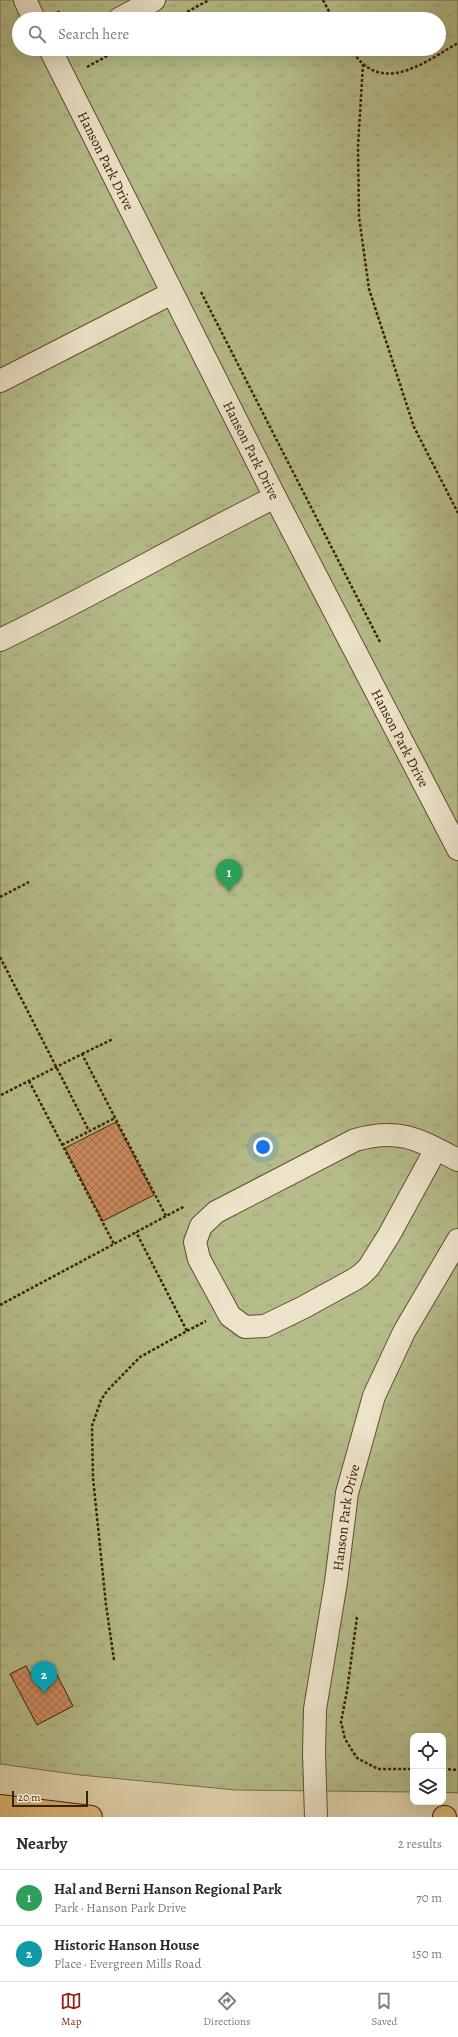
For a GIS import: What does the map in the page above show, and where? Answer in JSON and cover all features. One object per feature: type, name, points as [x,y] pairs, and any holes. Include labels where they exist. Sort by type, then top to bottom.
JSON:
[{"type":"main road","points":[[0,1806],[91,1817]]},
{"type":"street","points":[[25,0],[31,12]]},
{"type":"street","points":[[132,12],[154,0]]},
{"type":"street","name":"Hanson Park Drive","points":[[58,56],[172,293],[275,497],[458,849]]},
{"type":"street","points":[[0,381],[172,293]]},
{"type":"street","points":[[0,640],[132,572],[191,539],[275,497]]},
{"type":"street","points":[[436,1149],[389,1235],[369,1267],[355,1279],[265,1326],[245,1327],[230,1316],[199,1259],[195,1242],[201,1226],[216,1212],[356,1140],[374,1135],[391,1134],[417,1139],[458,1160]]},
{"type":"street","name":"Hanson Park Drive","points":[[316,1817],[314,1753],[315,1709],[336,1582],[348,1492],[374,1396],[404,1332],[458,1240]]},
{"type":"path","points":[[187,12],[209,0]]},
{"type":"path","points":[[323,0],[329,12]]},
{"type":"path","points":[[446,50],[458,43]]},
{"type":"path","points":[[87,67],[107,56]]},
{"type":"path","points":[[356,56],[363,64],[383,74],[406,72],[435,56]]},
{"type":"path","points":[[84,61],[90,74]]},
{"type":"path","points":[[363,64],[358,146],[359,217],[369,289],[414,427],[458,514]]},
{"type":"path","points":[[200,289],[383,647]]},
{"type":"path","points":[[0,897],[29,882]]},
{"type":"path","points":[[0,958],[89,1131]]},
{"type":"path","points":[[1,1095],[113,1038]]},
{"type":"path","points":[[82,1054],[166,1216]]},
{"type":"path","points":[[30,1080],[114,1244]]},
{"type":"path","points":[[62,1145],[115,1118]]},
{"type":"path","points":[[0,1305],[187,1205]]},
{"type":"path","points":[[114,1660],[106,1605],[93,1478],[92,1426],[101,1400],[106,1391],[140,1357],[187,1331],[136,1232]]},
{"type":"path","points":[[357,1613],[347,1692],[341,1722],[345,1739],[357,1758],[378,1769],[410,1769]]},
{"type":"path","points":[[446,1769],[458,1770]]},
{"type":"green space","points":[[0,0],[458,0],[458,1793],[446,1792],[446,1733],[410,1733],[410,1792],[236,1790],[80,1775],[0,1764]]},
{"type":"building","points":[[116,1122],[154,1195],[103,1221],[65,1148]]},
{"type":"building","points":[[26,1666],[35,1682],[55,1671],[73,1706],[37,1725],[10,1674]]},
{"type":"place","name":"Hal and Berni Hanson Regional Park","points":[[229,892]]},
{"type":"place","name":"Historic Hanson House","points":[[44,1694]]}]
